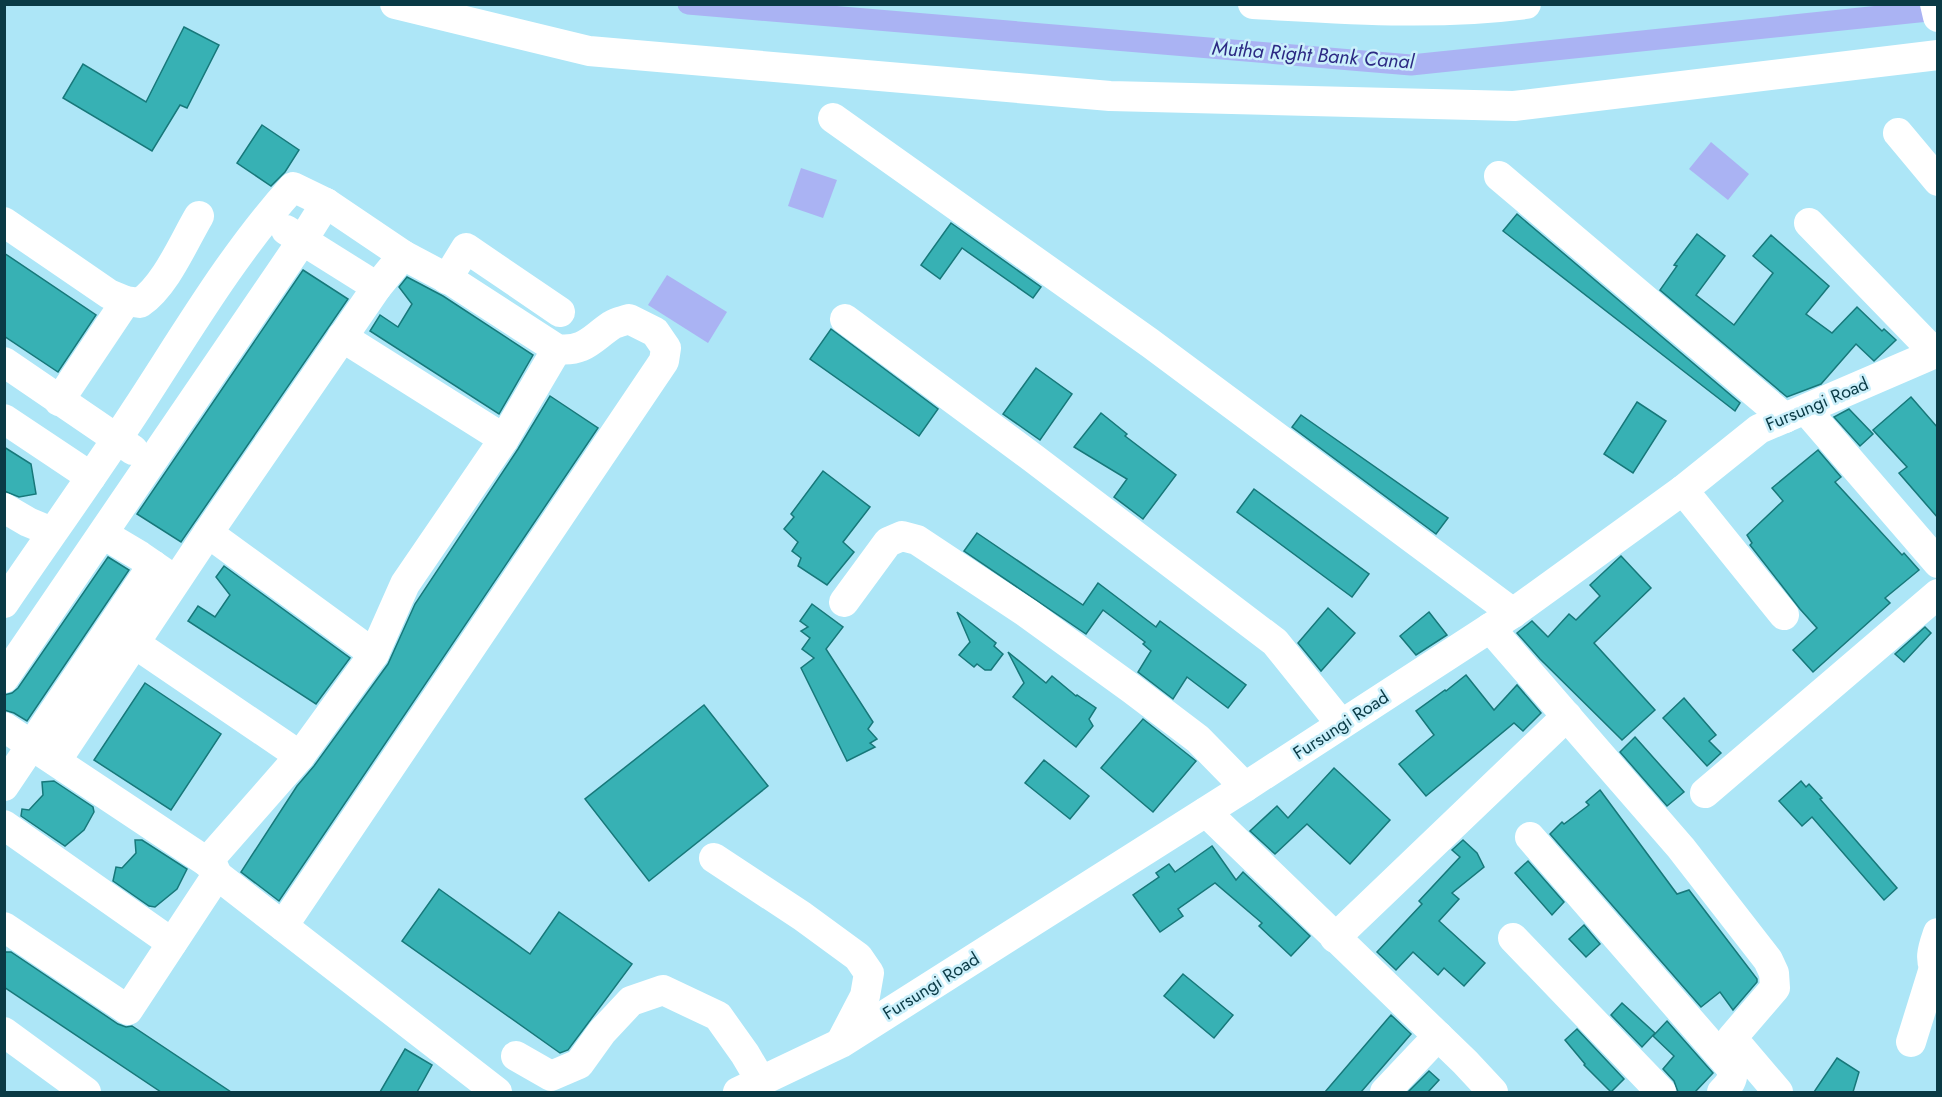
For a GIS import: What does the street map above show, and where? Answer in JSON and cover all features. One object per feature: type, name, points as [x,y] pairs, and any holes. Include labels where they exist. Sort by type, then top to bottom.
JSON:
[{"type":"street","points":[[395,4],[589,51],[1110,96],[1514,106],[1938,55]]},
{"type":"street","points":[[1254,4],[1396,12],[1495,8],[1526,4]]},
{"type":"street","points":[[1935,4],[1938,16]]},
{"type":"street","points":[[833,117],[1150,343],[1501,620],[1567,716],[1681,848],[1768,960],[1774,973],[1775,988],[1732,1038],[1778,1092]]},
{"type":"street","points":[[1898,132],[1938,181]]},
{"type":"street","points":[[1499,176],[1796,414],[1938,563]]},
{"type":"street","points":[[4,603],[116,441],[235,259],[266,217],[294,187],[326,203],[403,255],[447,279],[557,349],[571,351],[589,344],[613,324],[629,319],[655,332],[666,348],[664,361],[283,926]]},
{"type":"street","points":[[4,678],[153,462],[326,203]]},
{"type":"street","points":[[4,222],[109,294],[126,301],[140,303],[149,297],[162,279],[200,216]]},
{"type":"street","points":[[266,217],[377,286]]},
{"type":"street","points":[[1809,223],[1936,352]]},
{"type":"street","points":[[447,279],[466,248],[560,312]]},
{"type":"street","points":[[44,753],[164,573],[208,533],[377,286],[403,255]]},
{"type":"street","points":[[59,400],[126,301]]},
{"type":"street","points":[[845,319],[1275,642],[1341,724]]},
{"type":"street","points":[[342,337],[504,439]]},
{"type":"street","points":[[4,927],[128,1010],[172,943],[212,868],[300,756],[374,654],[405,584],[504,439],[557,349]]},
{"type":"street","name":"Fursungi Road","points":[[749,1087],[841,1043],[1245,787],[1501,620],[1683,490],[1759,429],[1936,352]]},
{"type":"street","points":[[4,362],[116,441],[153,462]]},
{"type":"street","points":[[4,419],[91,477]]},
{"type":"street","points":[[1683,490],[1784,615]]},
{"type":"street","points":[[4,508],[52,532]]},
{"type":"street","points":[[208,533],[374,654]]},
{"type":"street","points":[[103,534],[164,573]]},
{"type":"street","points":[[844,602],[888,542],[902,536],[917,540],[1027,613],[1142,696],[1198,739],[1245,787]]},
{"type":"street","points":[[4,786],[44,753],[134,643],[164,573]]},
{"type":"street","points":[[1705,793],[1938,594]]},
{"type":"street","points":[[134,643],[300,756]]},
{"type":"street","points":[[1335,938],[1567,716]]},
{"type":"street","points":[[4,727],[212,868],[497,1092]]},
{"type":"street","points":[[1206,812],[1493,1092]]},
{"type":"street","points":[[4,825],[172,943]]},
{"type":"street","points":[[1530,837],[1732,1069],[1731,1082],[1722,1092]]},
{"type":"street","points":[[714,858],[802,916],[858,957],[869,973],[864,996],[841,1043]]},
{"type":"street","points":[[1911,1041],[1936,970],[1932,954],[1938,933]]},
{"type":"street","points":[[1513,938],[1661,1092]]},
{"type":"street","points":[[516,1056],[551,1076],[579,1064],[602,1032],[631,1001],[663,990],[718,1016],[745,1054],[749,1087]]},
{"type":"street","points":[[367,1013],[473,1092]]},
{"type":"street","points":[[4,1032],[86,1092]]},
{"type":"street","points":[[1385,1092],[1437,1036]]},
{"type":"street","points":[[4,1054],[54,1092]]},
{"type":"water","points":[[1711,142],[1749,174],[1728,200],[1689,169]]},
{"type":"water","points":[[801,168],[837,180],[823,218],[788,206]]},
{"type":"water","points":[[667,275],[727,312],[708,343],[648,305]]},
{"type":"building","points":[[184,27],[219,45],[187,108],[180,105],[152,151],[63,98],[83,64],[146,102]]},
{"type":"building","points":[[262,125],[299,150],[285,172],[271,186],[237,163]]},
{"type":"building","points":[[1517,214],[1740,403],[1735,411],[1503,231]]},
{"type":"building","points":[[951,223],[1041,287],[1033,298],[962,248],[940,279],[921,265]]},
{"type":"building","points":[[1697,234],[1725,256],[1696,295],[1734,325],[1773,273],[1753,256],[1771,235],[1829,286],[1806,314],[1832,333],[1857,307],[1882,331],[1884,329],[1896,340],[1874,361],[1856,344],[1821,384],[1787,397],[1660,290],[1677,266],[1674,265]]},
{"type":"building","points":[[4,253],[96,315],[58,372],[4,336]]},
{"type":"building","points":[[303,270],[348,299],[181,542],[137,514]]},
{"type":"building","points":[[407,277],[443,296],[533,355],[499,414],[370,331],[380,315],[398,327],[412,304],[399,287]]},
{"type":"building","points":[[831,329],[938,409],[919,436],[810,359]]},
{"type":"building","points":[[1036,368],[1072,394],[1040,440],[1003,414]]},
{"type":"building","points":[[550,396],[598,428],[279,901],[241,872],[297,786],[388,664],[415,604],[518,449]]},
{"type":"building","points":[[1911,397],[1938,428],[1938,518],[1899,473],[1907,467],[1873,430]]},
{"type":"building","points":[[1637,402],[1666,421],[1633,473],[1604,454]]},
{"type":"building","points":[[1849,409],[1873,434],[1860,446],[1834,417]]},
{"type":"building","points":[[1101,413],[1127,434],[1125,436],[1176,475],[1143,519],[1114,497],[1127,479],[1074,447]]},
{"type":"building","points":[[1301,415],[1448,518],[1436,534],[1292,427]]},
{"type":"building","points":[[4,447],[31,464],[36,494],[19,497],[4,491]]},
{"type":"building","points":[[1818,450],[1841,477],[1835,482],[1902,555],[1904,553],[1919,570],[1885,598],[1890,603],[1813,672],[1793,650],[1817,628],[1750,545],[1752,543],[1747,535],[1783,501],[1772,488]]},
{"type":"building","points":[[823,471],[870,507],[843,542],[854,552],[827,585],[798,566],[801,558],[792,551],[798,542],[784,529],[794,517],[791,514]]},
{"type":"building","points":[[1254,489],[1369,574],[1352,597],[1237,512]]},
{"type":"building","points":[[977,533],[1083,605],[1098,583],[1156,627],[1160,621],[1246,685],[1228,708],[1187,677],[1173,699],[1138,672],[1151,651],[1143,644],[1145,642],[1103,610],[1086,634],[964,551]]},
{"type":"building","points":[[1621,556],[1651,588],[1594,643],[1655,710],[1622,740],[1517,633],[1532,621],[1548,637],[1569,614],[1576,620],[1600,596],[1590,585]]},
{"type":"building","points":[[108,557],[129,570],[27,721],[4,710],[4,695],[18,688]]},
{"type":"building","points":[[224,566],[350,658],[316,704],[188,621],[198,606],[215,617],[230,595],[216,577]]},
{"type":"building","points":[[812,604],[843,627],[826,649],[873,722],[868,729],[877,739],[870,743],[875,747],[847,761],[801,668],[814,658],[802,649],[810,638],[801,631],[808,627],[800,621]]},
{"type":"building","points":[[1328,608],[1355,633],[1321,671],[1298,643]]},
{"type":"building","points":[[957,612],[996,643],[994,646],[1003,654],[991,670],[985,670],[977,664],[974,667],[959,655],[970,642]]},
{"type":"building","points":[[1429,612],[1447,635],[1416,655],[1400,636]]},
{"type":"building","points":[[1925,627],[1931,633],[1904,662],[1895,654]]},
{"type":"building","points":[[1008,652],[1046,683],[1052,676],[1076,696],[1096,708],[1089,719],[1093,726],[1076,747],[1013,697],[1024,683]]},
{"type":"building","points":[[1466,675],[1494,710],[1517,685],[1541,713],[1523,731],[1514,723],[1426,796],[1399,764],[1434,735],[1416,711]]},
{"type":"building","points":[[145,683],[221,734],[171,810],[94,760]]},
{"type":"building","points":[[1684,698],[1716,735],[1709,741],[1721,753],[1707,766],[1663,718]]},
{"type":"building","points":[[704,705],[768,786],[649,881],[585,799]]},
{"type":"building","points":[[1143,719],[1196,761],[1153,812],[1101,768]]},
{"type":"building","points":[[1635,737],[1684,792],[1667,806],[1620,752]]},
{"type":"building","points":[[1044,760],[1089,796],[1070,819],[1025,783]]},
{"type":"building","points":[[1334,768],[1390,820],[1350,864],[1307,824],[1275,854],[1250,831],[1277,806],[1288,818]]},
{"type":"building","points":[[54,781],[93,807],[94,812],[84,830],[65,846],[21,816],[22,809],[29,810],[43,795],[42,782]]},
{"type":"building","points":[[1801,781],[1806,787],[1809,784],[1822,798],[1820,799],[1897,888],[1884,900],[1812,817],[1802,826],[1779,801]]},
{"type":"building","points":[[1600,790],[1677,894],[1689,890],[1757,979],[1757,982],[1733,1010],[1720,992],[1701,1007],[1550,834],[1562,822],[1564,824],[1589,805],[1586,802]]},
{"type":"building","points":[[135,840],[142,840],[187,869],[177,889],[155,907],[149,906],[113,881],[116,867],[122,868],[136,853]]},
{"type":"building","points":[[1463,840],[1477,853],[1484,867],[1452,893],[1459,899],[1439,921],[1485,963],[1464,986],[1444,968],[1438,975],[1413,952],[1396,970],[1377,952],[1422,904],[1419,901],[1460,857],[1452,850]]},
{"type":"building","points":[[1212,846],[1236,880],[1243,872],[1310,936],[1291,956],[1259,926],[1262,923],[1215,883],[1178,909],[1183,916],[1160,932],[1133,895],[1159,877],[1156,873],[1169,864],[1175,872]]},
{"type":"building","points":[[1528,861],[1564,902],[1552,915],[1515,873]]},
{"type":"building","points":[[439,889],[530,954],[559,912],[632,964],[568,1050],[560,1053],[402,941]]},
{"type":"building","points":[[1584,925],[1600,944],[1586,957],[1569,939]]},
{"type":"building","points":[[4,952],[11,952],[118,1024],[126,1027],[132,1026],[231,1092],[161,1092],[4,987]]},
{"type":"building","points":[[1183,974],[1233,1015],[1214,1038],[1164,996]]},
{"type":"building","points":[[1622,1003],[1655,1033],[1642,1047],[1611,1015]]},
{"type":"building","points":[[1391,1015],[1411,1034],[1361,1092],[1325,1092]]},
{"type":"building","points":[[1667,1021],[1713,1073],[1695,1092],[1678,1092],[1674,1081],[1663,1069],[1674,1056],[1653,1036]]},
{"type":"building","points":[[1577,1029],[1624,1079],[1611,1092],[1584,1065],[1565,1040]]},
{"type":"building","points":[[405,1049],[432,1065],[417,1092],[380,1092]]},
{"type":"building","points":[[1837,1058],[1859,1072],[1853,1092],[1814,1092]]},
{"type":"building","points":[[1429,1071],[1439,1080],[1428,1092],[1408,1092]]},
{"type":"waterway","name":"Mutha Right Bank Canal","points":[[688,4],[1411,65],[1928,11],[1938,8]]}]
